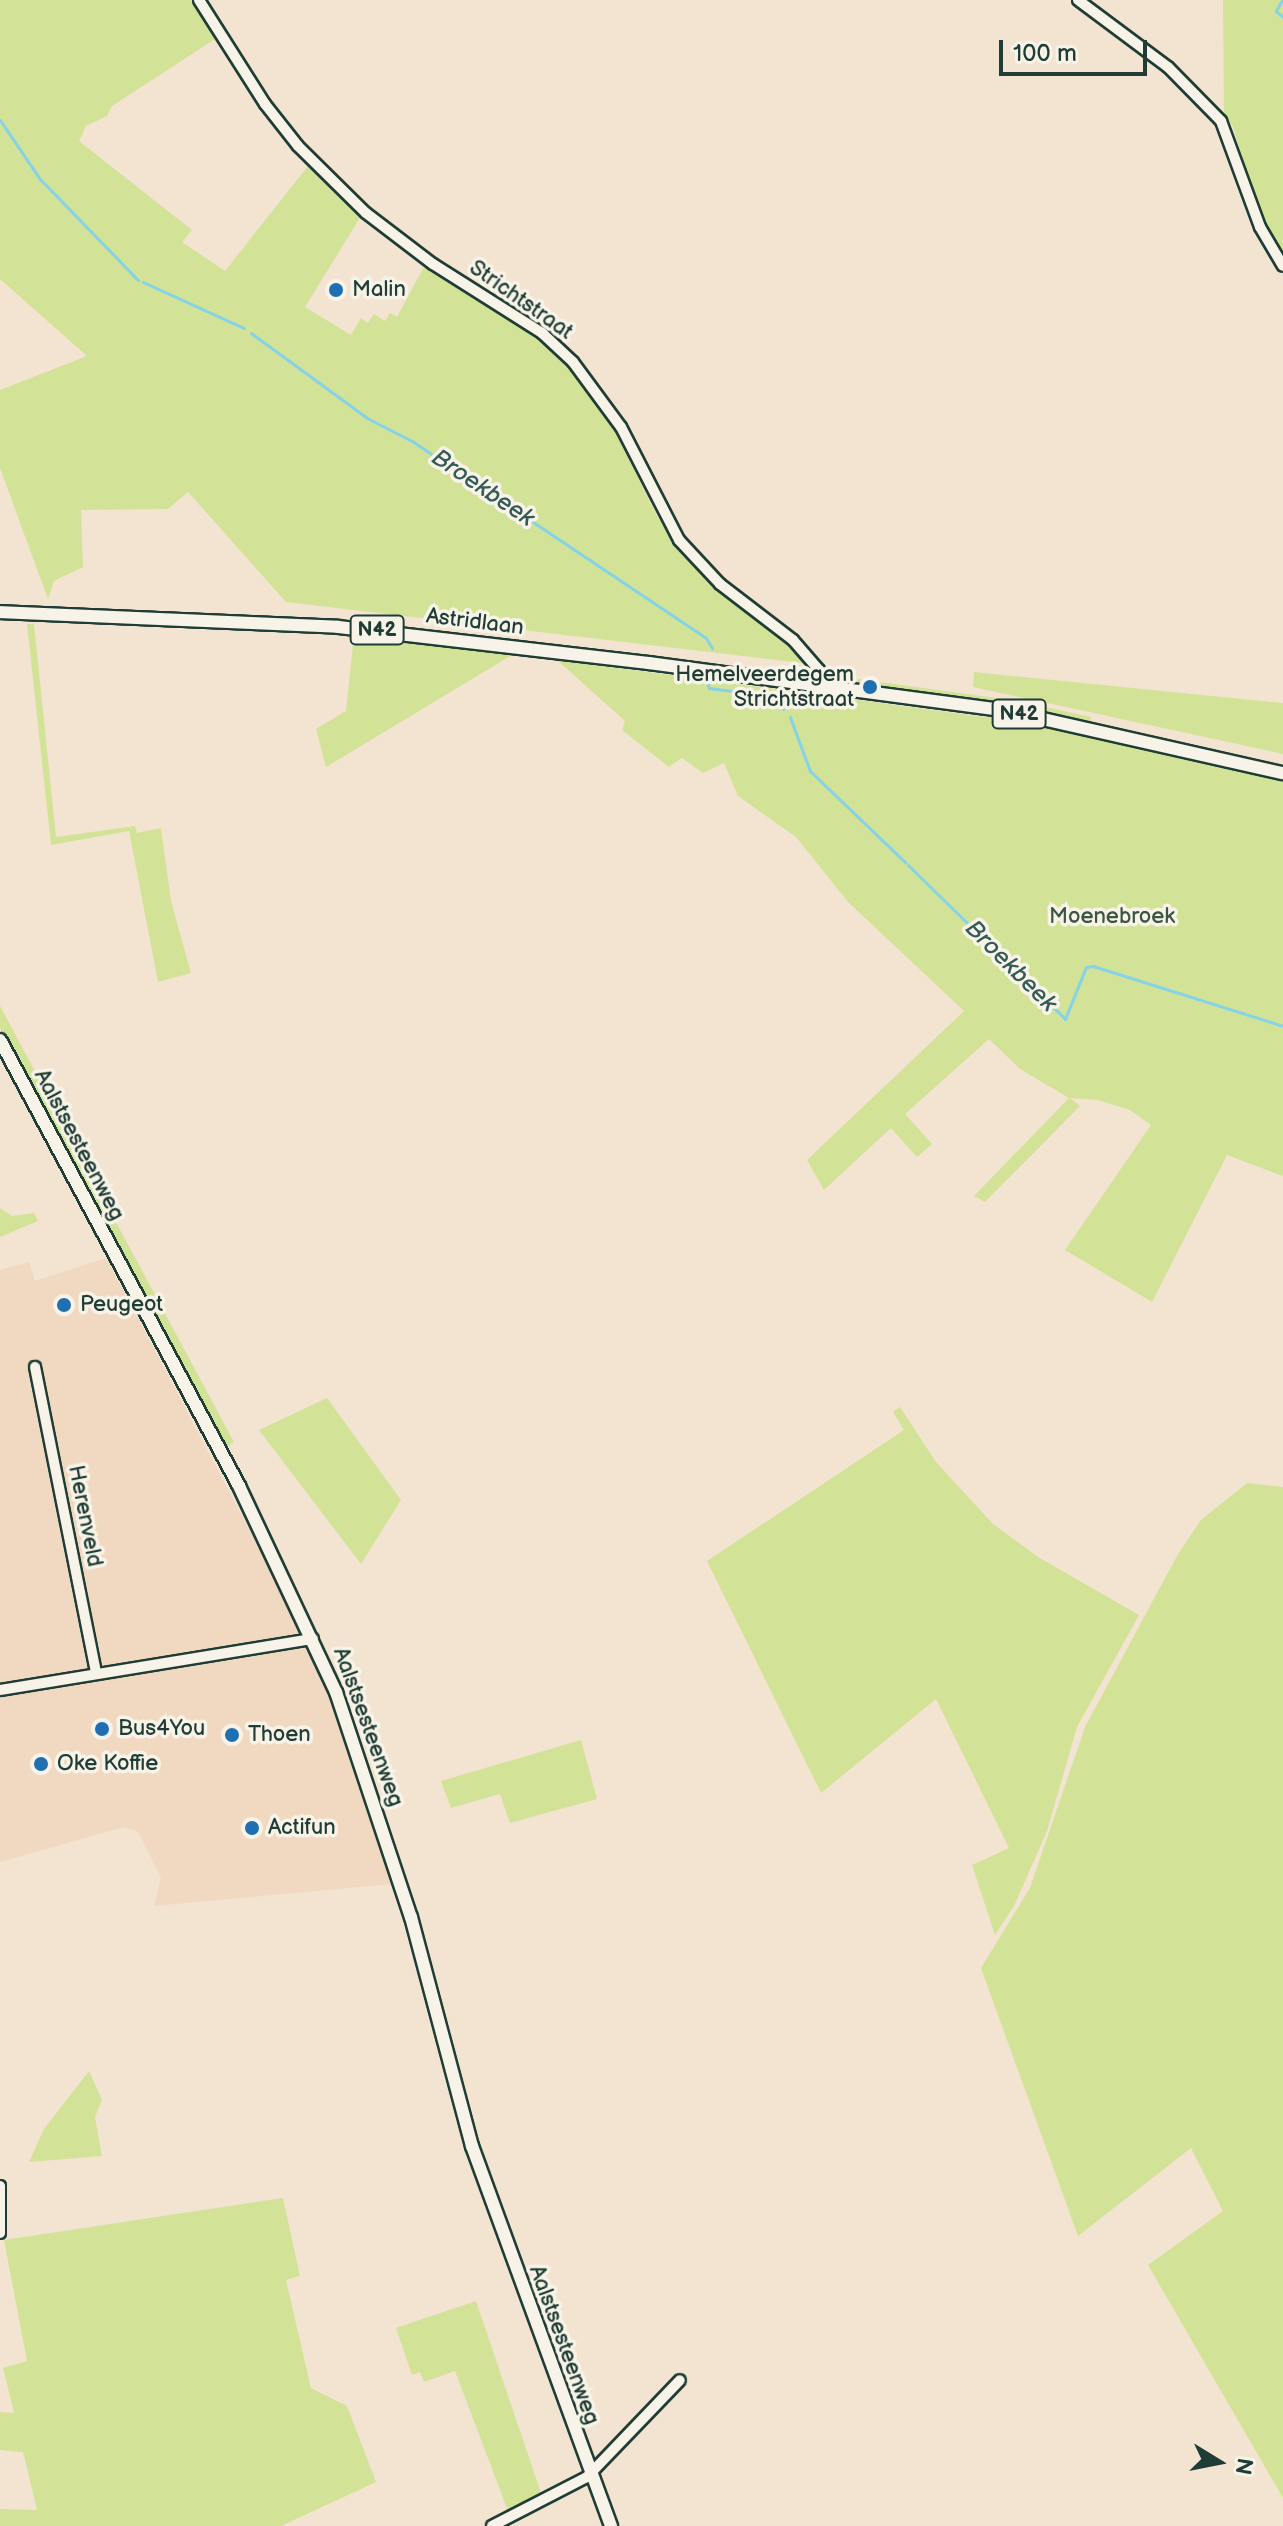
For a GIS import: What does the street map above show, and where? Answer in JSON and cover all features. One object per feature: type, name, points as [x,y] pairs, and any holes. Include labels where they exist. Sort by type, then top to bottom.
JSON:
[{"type":"main road","name":"Astridlaan","points":[[0,612],[338,627],[826,688]]},
{"type":"main road","name":"N42","points":[[826,688],[1007,711],[1283,773]]},
{"type":"main road","name":"Aalstsesteenweg","points":[[0,1040],[239,1486],[313,1639],[375,1801],[472,2146],[611,2526]]},
{"type":"street","name":"Strichtstraat","points":[[199,0],[265,104],[298,146],[366,213],[433,264],[542,333],[573,362],[621,427],[679,540],[720,584],[793,640],[819,670],[826,688]]},
{"type":"street","points":[[1078,0],[1168,67],[1221,121],[1260,227],[1283,266]]},
{"type":"street","name":"Herenveld","points":[[35,1367],[96,1673]]},
{"type":"street","points":[[0,1690],[313,1639]]},
{"type":"street","points":[[0,2186],[0,2233]]},
{"type":"street","name":"Aalstsesteenweg","points":[[591,2474],[680,2380]]},
{"type":"street","points":[[492,2526],[591,2474]]},
{"type":"shaded area","points":[[106,1258],[298,1622],[328,1689],[392,1884],[154,1906],[161,1878],[138,1832],[124,1827],[0,1862],[0,1270],[29,1262],[35,1281]]},
{"type":"green space","points":[[0,0],[194,0],[215,39],[112,106],[107,116],[86,126],[79,141],[192,230],[182,242],[225,271],[308,166],[361,216],[305,307],[351,335],[361,318],[368,323],[374,314],[385,321],[390,313],[397,317],[425,265],[531,332],[580,379],[608,417],[656,514],[680,552],[810,664],[286,602],[188,492],[168,509],[81,510],[83,567],[54,581],[48,599],[0,468],[0,390],[87,356],[0,279]]},
{"type":"green space","points":[[1223,0],[1283,0],[1283,260],[1262,225],[1233,127],[1224,113]]},
{"type":"green space","points":[[27,624],[34,624],[56,837],[135,826],[137,833],[161,828],[171,901],[191,973],[158,982],[129,831],[51,845]]},
{"type":"green space","points":[[354,635],[512,655],[326,767],[316,729],[346,711]]},
{"type":"green space","name":"Moenebroek","points":[[557,660],[1022,722],[1283,780],[1283,1176],[1227,1155],[1152,1302],[1065,1250],[1151,1125],[1130,1110],[1098,1100],[1070,1098],[1080,1106],[985,1202],[974,1196],[1069,1098],[1020,1069],[989,1039],[905,1114],[932,1144],[917,1157],[891,1128],[824,1190],[807,1160],[964,1011],[848,902],[796,837],[738,796],[724,763],[703,773],[682,758],[669,767],[622,730],[625,721]]},
{"type":"green space","points":[[974,672],[1283,703],[1283,754],[973,687]]},
{"type":"green space","points":[[858,679],[1018,701],[1091,717],[1090,723],[855,687]]},
{"type":"green space","points":[[0,1006],[234,1442],[226,1447],[0,1028]]},
{"type":"green space","points":[[0,1208],[12,1216],[34,1213],[38,1221],[0,1237]]},
{"type":"green space","points":[[327,1398],[401,1500],[361,1564],[259,1430]]},
{"type":"green space","points":[[900,1407],[936,1462],[993,1524],[1038,1557],[1139,1615],[1077,1727],[1047,1831],[1014,1906],[995,1935],[972,1865],[1009,1848],[936,1699],[821,1793],[707,1561],[904,1430],[893,1412]]},
{"type":"green space","points":[[1247,1483],[1283,1487],[1283,2498],[1148,2265],[1223,2211],[1191,2148],[1078,2236],[981,1968],[1030,1888],[1085,1727],[1178,1554],[1201,1520]]},
{"type":"green space","points":[[581,1740],[597,1799],[510,1823],[500,1794],[451,1808],[441,1781]]},
{"type":"green space","points":[[89,2071],[102,2100],[95,2117],[102,2156],[29,2162],[44,2129]]},
{"type":"green space","points":[[283,2198],[300,2276],[286,2280],[311,2388],[347,2406],[376,2482],[281,2526],[0,2526],[0,2509],[37,2510],[23,2452],[0,2450],[0,2412],[14,2413],[3,2368],[27,2361],[4,2240]]},
{"type":"green space","points":[[476,2301],[541,2493],[508,2511],[455,2371],[424,2382],[420,2372],[412,2375],[396,2328]]},
{"type":"waterway","points":[[1282,0],[1276,11],[1283,17]]},
{"type":"waterway","name":"Broekbeek","points":[[0,120],[40,179],[138,280]]},
{"type":"waterway","name":"Broekbeek","points":[[143,282],[244,328]]},
{"type":"waterway","name":"Broekbeek","points":[[251,333],[367,418],[412,441],[706,638],[712,648]]},
{"type":"waterway","name":"Broekbeek","points":[[707,683],[709,688],[778,697],[783,709]]},
{"type":"waterway","name":"Broekbeek","points":[[790,717],[810,771],[905,862]]},
{"type":"waterway","name":"Broekbeek","points":[[908,865],[1065,1019],[1086,967],[1093,966],[1283,1026]]},
{"type":"place","name":"Malin","points":[[336,290]]},
{"type":"place","name":"Hemelveerdegem Strichtstraat","points":[[870,687]]},
{"type":"place","name":"Peugeot","points":[[64,1305]]},
{"type":"place","name":"Bus4You","points":[[102,1729]]},
{"type":"place","name":"Thoen","points":[[232,1735]]},
{"type":"place","name":"Oke Koffie","points":[[41,1764]]},
{"type":"place","name":"Actifun","points":[[252,1828]]}]
